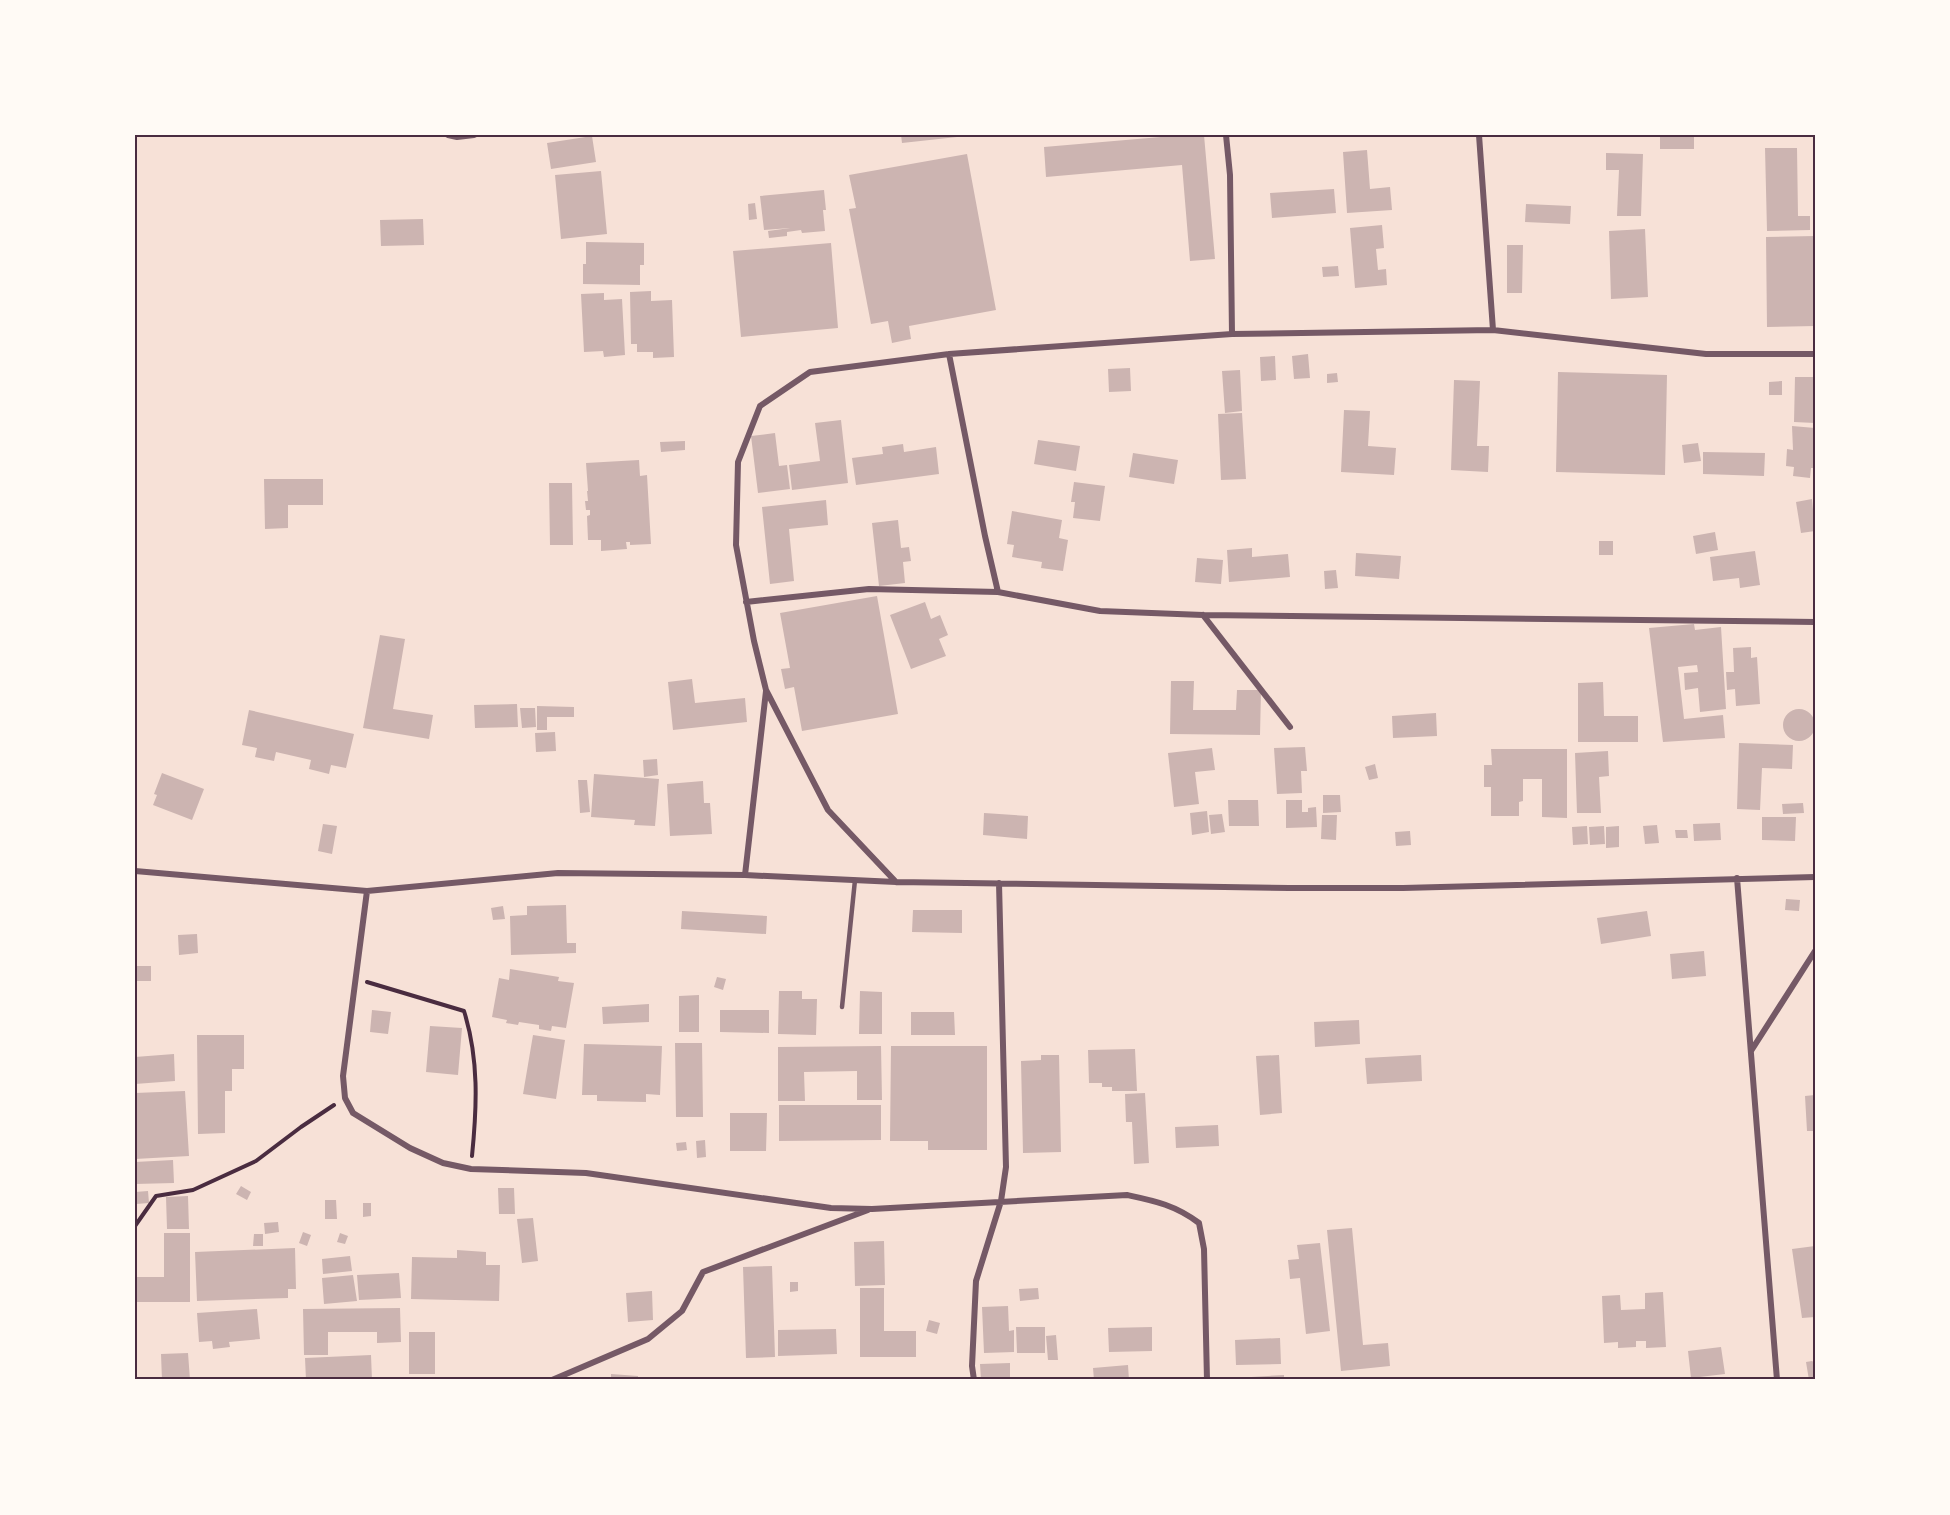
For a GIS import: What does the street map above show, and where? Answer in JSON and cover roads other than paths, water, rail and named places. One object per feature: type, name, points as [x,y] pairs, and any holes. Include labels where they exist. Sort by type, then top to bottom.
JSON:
[{"type":"street","points":[[448,135],[458,137],[474,135]]},
{"type":"street","points":[[1226,135],[1230,175],[1232,334]]},
{"type":"street","points":[[1479,135],[1493,330]]},
{"type":"street","points":[[896,882],[828,810],[766,690],[736,545],[738,462],[760,406],[810,372],[949,354],[1232,334],[1493,330],[1706,354],[1815,354]]},
{"type":"street","points":[[949,354],[998,592]]},
{"type":"street","points":[[746,602],[869,589],[998,592],[1100,611],[1203,615],[1815,621]]},
{"type":"street","points":[[1203,615],[1290,727]]},
{"type":"street","points":[[745,875],[766,690]]},
{"type":"street","points":[[135,871],[367,891],[558,873],[745,875],[896,882],[1380,888],[1815,877]]},
{"type":"street","points":[[1737,878],[1777,1380]]},
{"type":"street","points":[[974,1380],[972,1366],[976,1281],[1001,1201],[1006,1167],[999,883]]},
{"type":"street","points":[[367,891],[343,1076],[345,1098],[353,1113],[410,1148],[443,1163],[471,1169],[586,1173],[831,1208],[872,1209],[1127,1195],[1167,1204],[1184,1212],[1198,1223],[1204,1249],[1207,1380]]},
{"type":"street","points":[[1751,1051],[1815,951]]},
{"type":"street","points":[[552,1380],[648,1339],[682,1311],[704,1272],[872,1209]]},
{"type":"lane","points":[[842,1007],[855,880]]}]
